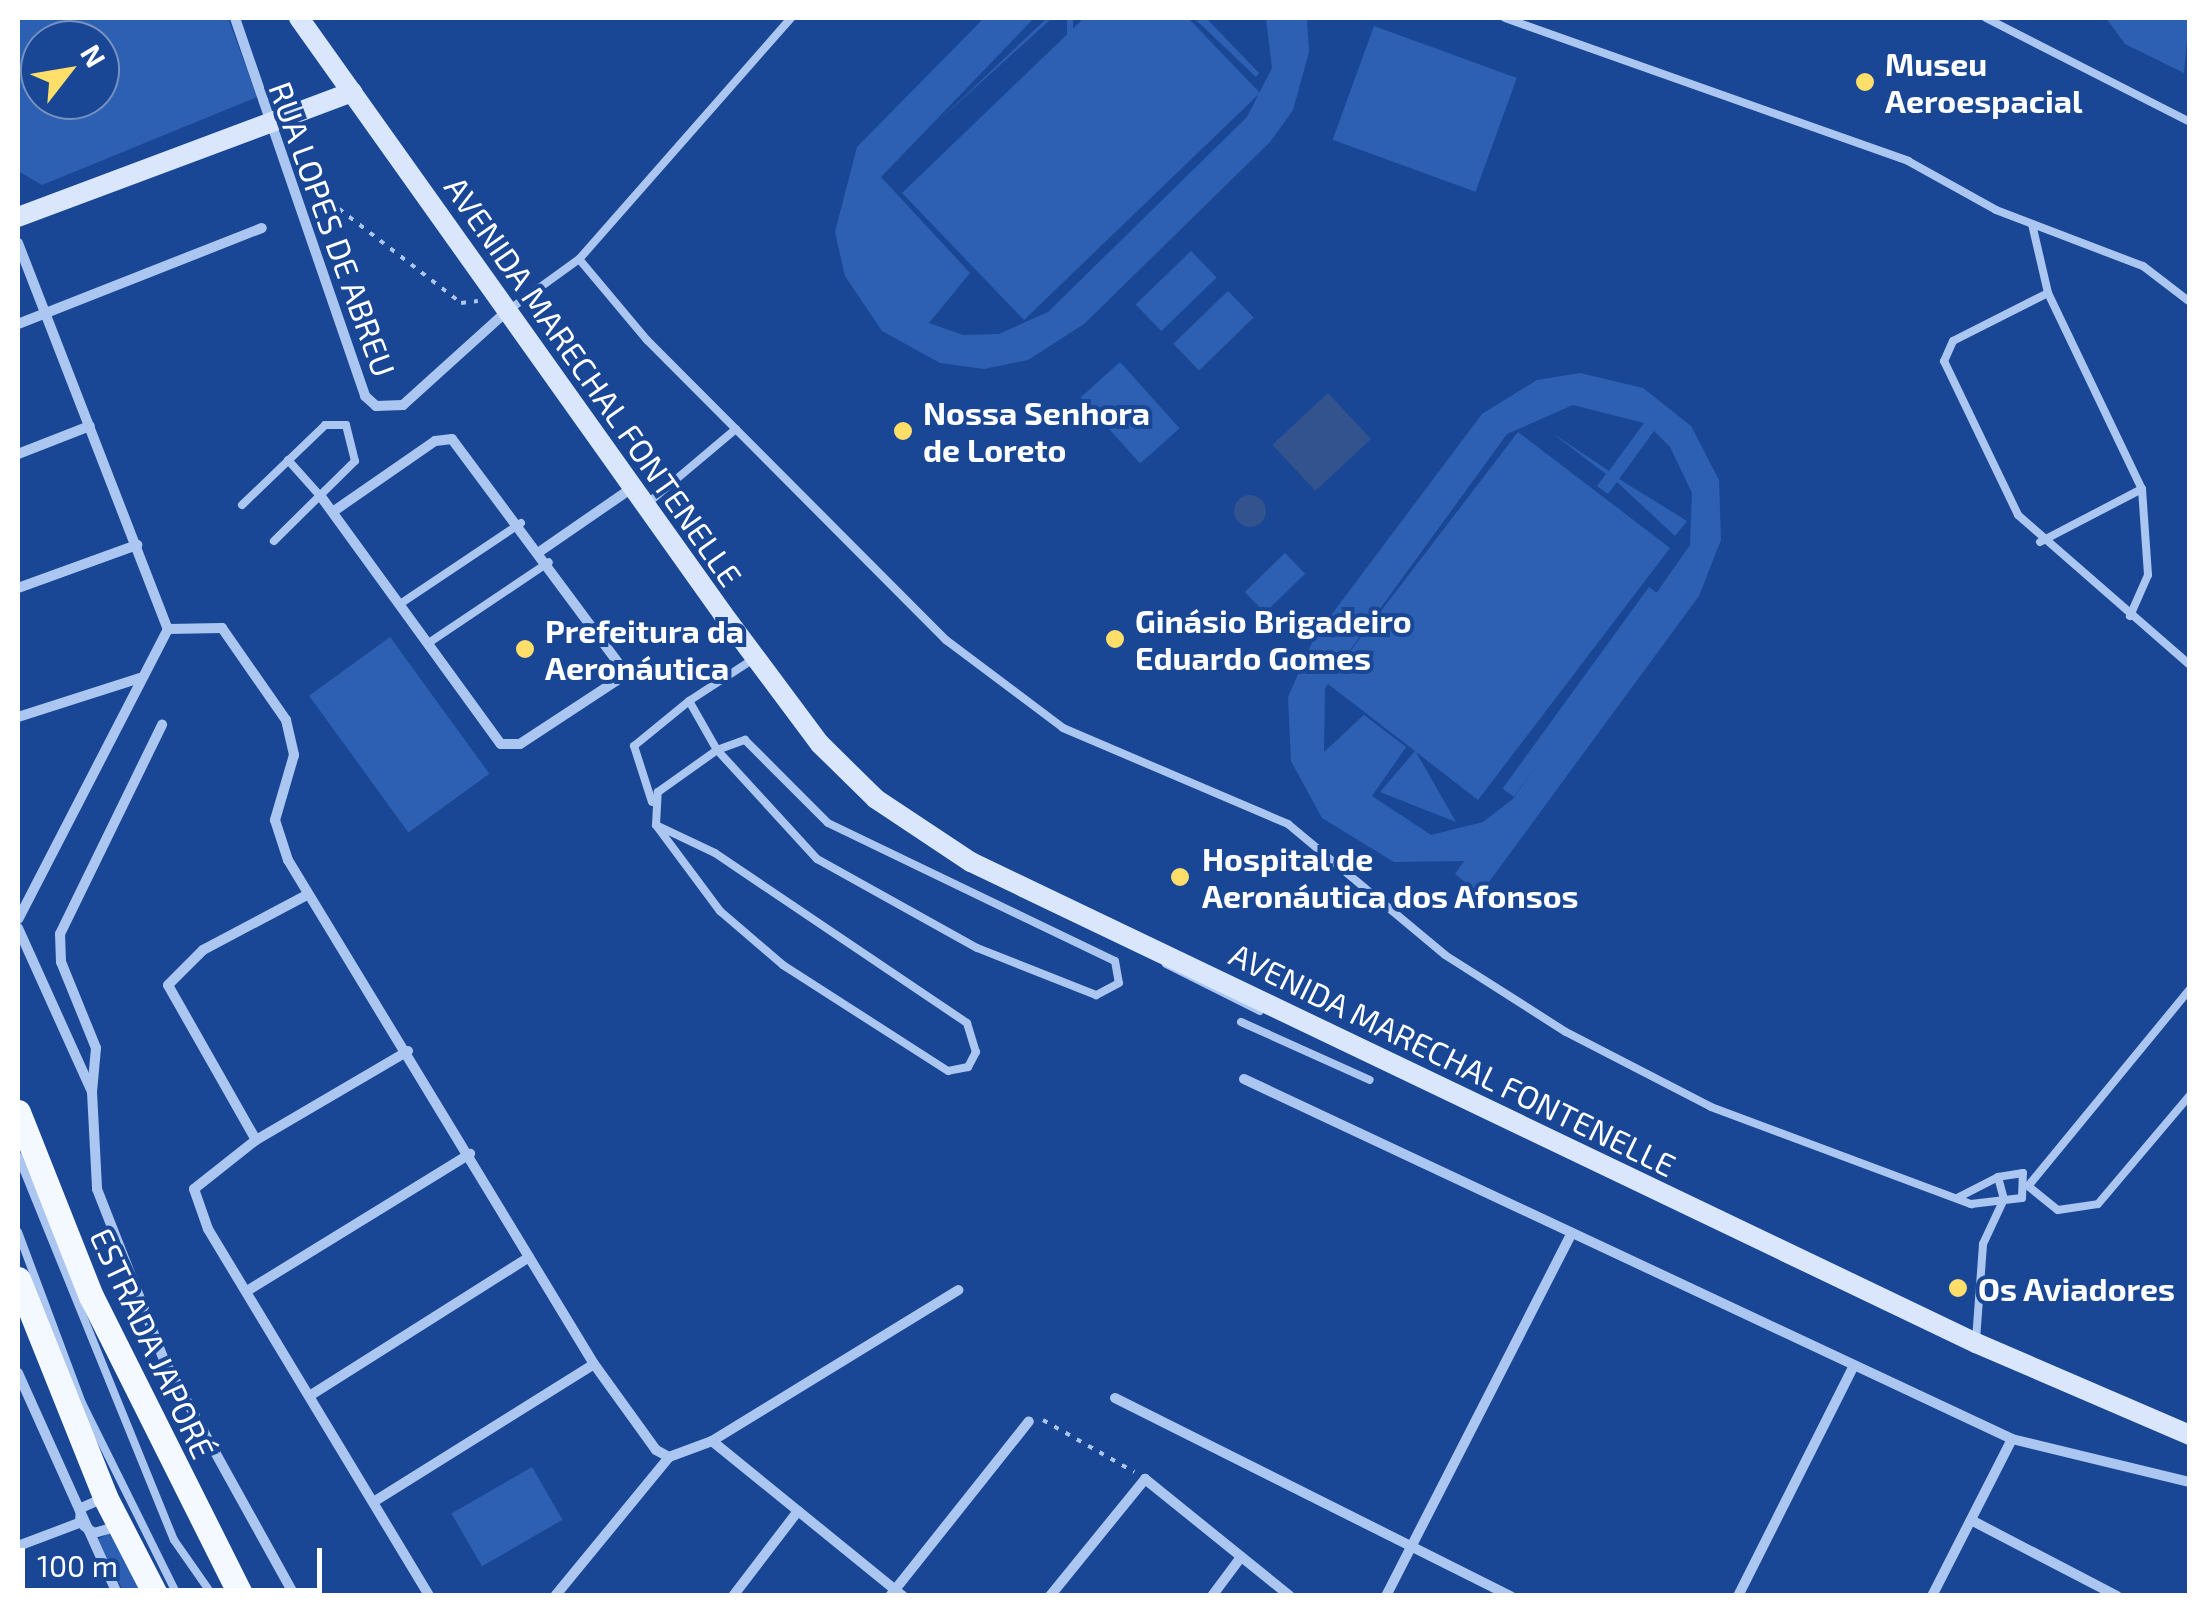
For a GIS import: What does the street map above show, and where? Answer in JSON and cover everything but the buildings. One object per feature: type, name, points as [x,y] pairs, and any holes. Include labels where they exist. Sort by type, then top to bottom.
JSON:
[{"type":"main road","name":"AVENIDA MARECHAL FONTENELLE","points":[[299,18],[820,744],[924,835],[1270,1010],[1976,1343],[2190,1436]]},
{"type":"main road","points":[[18,217],[352,92]]},
{"type":"main road","name":"ESTRADA JAPORÉ","points":[[18,1112],[91,1296],[241,1596]]},
{"type":"main road","points":[[18,1279],[105,1497],[156,1596]]},
{"type":"street","name":"RUA LOPES DE ABREU","points":[[235,18],[265,122],[376,406],[417,397],[502,303]]},
{"type":"street","points":[[18,324],[262,228]]},
{"type":"street","points":[[18,243],[168,630]]},
{"type":"street","points":[[18,454],[90,426]]},
{"type":"street","points":[[322,498],[509,748],[616,682],[618,664],[542,550],[445,437],[334,511]]},
{"type":"street","points":[[542,550],[633,487]]},
{"type":"street","points":[[18,588],[137,546]]},
{"type":"street","points":[[168,630],[222,628],[286,720],[294,754],[275,820],[306,894],[408,1050],[594,1364],[648,1442],[669,1457]]},
{"type":"street","points":[[18,919],[168,630]]},
{"type":"street","points":[[18,717],[140,678]]},
{"type":"street","points":[[162,726],[60,934],[61,962],[96,1048],[92,1092],[97,1189],[164,1360],[296,1596]]},
{"type":"street","points":[[256,1140],[168,985],[202,950],[306,894]]},
{"type":"street","points":[[18,928],[92,1092]]},
{"type":"street","points":[[408,1050],[256,1140],[194,1189],[247,1291],[429,1596]]},
{"type":"street","points":[[1244,1079],[1569,1238],[2012,1439],[2190,1482]]},
{"type":"street","points":[[247,1291],[470,1154]]},
{"type":"street","points":[[1386,1596],[1569,1238]]},
{"type":"street","points":[[312,1396],[529,1257]]},
{"type":"street","points":[[555,1596],[669,1457],[712,1442],[958,1290]]},
{"type":"street","points":[[375,1502],[594,1364]]},
{"type":"street","points":[[1738,1596],[1854,1367]]},
{"type":"street","points":[[18,1373],[80,1523],[118,1596]]},
{"type":"street","points":[[1115,1398],[1511,1596]]},
{"type":"street","points":[[712,1442],[896,1593],[1030,1421]]},
{"type":"street","points":[[1932,1596],[2012,1439]]},
{"type":"street","points":[[1050,1596],[1144,1480],[1290,1596]]},
{"type":"street","points":[[80,1523],[81,1508],[105,1497]]},
{"type":"street","points":[[732,1596],[798,1510]]},
{"type":"street","points":[[1972,1520],[2116,1596]]},
{"type":"street","points":[[80,1523],[94,1533],[118,1526]]},
{"type":"street","points":[[18,1546],[80,1523]]},
{"type":"street","points":[[1212,1596],[1241,1557]]},
{"type":"lane","points":[[502,303],[579,259],[791,18]]},
{"type":"lane","points":[[1505,18],[1908,161],[2032,224],[2143,266],[2190,302]]},
{"type":"lane","points":[[1986,18],[2190,122]]},
{"type":"lane","points":[[2032,224],[2048,293],[2142,489],[2148,575],[2130,616]]},
{"type":"lane","points":[[579,259],[736,429],[958,651],[1063,728],[1288,824],[1445,954],[1566,1032],[1711,1107],[1955,1198],[2016,1201],[2188,994]]},
{"type":"lane","points":[[2048,293],[1953,342],[1944,361],[2040,542],[2190,665]]},
{"type":"lane","points":[[242,505],[325,425],[346,425],[359,456],[322,498],[274,541]]},
{"type":"lane","points":[[645,505],[736,429]]},
{"type":"lane","points":[[288,460],[322,498]]},
{"type":"lane","points":[[2040,542],[2142,489]]},
{"type":"lane","points":[[403,602],[520,522]]},
{"type":"lane","points":[[430,642],[550,562]]},
{"type":"lane","points":[[656,825],[715,853],[967,1023],[978,1038],[968,1067],[948,1071],[910,1053],[783,965],[720,912],[656,825],[634,746],[689,701],[756,658]]},
{"type":"lane","points":[[652,802],[718,750],[745,740],[828,823],[1115,962],[1119,983],[1096,995],[844,878],[718,750],[689,701]]},
{"type":"lane","points":[[1257,1028],[1270,1010]]},
{"type":"lane","points":[[1241,1022],[1370,1080]]},
{"type":"lane","points":[[1955,1198],[2017,1169],[2028,1186],[2058,1210],[2098,1204],[2190,1096]]},
{"type":"lane","points":[[18,1156],[174,1540],[213,1596]]},
{"type":"lane","points":[[1976,1343],[1983,1244],[2004,1199],[1998,1176]]},
{"type":"lane","points":[[18,1232],[82,1402],[178,1596]]},
{"type":"path","points":[[281,166],[461,303],[502,303]]},
{"type":"path","points":[[1030,1421],[1052,1423],[1144,1480]]},
{"type":"shaded area","points":[[18,18],[228,18],[257,97],[42,185],[18,171]]},
{"type":"shaded area","points":[[984,18],[1034,18],[881,177],[970,273],[929,323],[963,335],[999,334],[1048,312],[1247,117],[1272,68],[1266,18],[1307,18],[1309,52],[1293,110],[1270,142],[1084,324],[1028,360],[984,369],[940,363],[882,331],[845,276],[835,232],[857,147]]},
{"type":"shaded area","points":[[1047,18],[1052,18],[934,125]]},
{"type":"shaded area","points":[[1067,18],[1073,18],[1073,163],[1067,163]]},
{"type":"shaded area","points":[[1084,18],[1188,18],[1260,93],[1024,320],[902,193]]},
{"type":"shaded area","points":[[1194,18],[1206,18],[1259,73],[1256,77]]},
{"type":"shaded area","points":[[2106,18],[2189,18],[2184,73],[2125,44]]},
{"type":"shaded area","points":[[1374,26],[1517,78],[1475,192],[1333,140]]},
{"type":"shaded area","points":[[1191,251],[1217,278],[1161,331],[1136,304]]},
{"type":"shaded area","points":[[1228,291],[1254,318],[1199,370],[1173,344]]},
{"type":"shaded area","points":[[1120,362],[1180,428],[1140,464],[1081,397]]},
{"type":"shaded area","points":[[1580,373],[1643,388],[1691,426],[1719,480],[1721,540],[1699,596],[1480,894],[1455,874],[1464,861],[1394,862],[1322,818],[1291,761],[1288,697],[1314,638],[1482,414],[1537,380]],"holes":[[[1573,405],[1644,423],[1609,471],[1552,433],[1606,474],[1597,486],[1608,494],[1617,482],[1675,536],[1687,521],[1619,479],[1654,431],[1670,447],[1692,493],[1690,545],[1513,799],[1483,822],[1431,835],[1372,796],[1406,747],[1364,715],[1324,752],[1328,684],[1415,751],[1380,792],[1456,822],[1416,752],[1478,800],[1670,548],[1518,432],[1329,679],[1507,434]]]},
{"type":"shaded area","points":[[1328,393],[1371,439],[1315,491],[1272,445]]},
{"type":"shaded area","points":[[1250,495],[1261,500],[1266,511],[1261,522],[1250,527],[1239,522],[1234,511],[1239,500]]},
{"type":"shaded area","points":[[1285,553],[1305,574],[1265,613],[1245,592]]},
{"type":"shaded area","points":[[1649,587],[1660,595],[1514,797],[1503,788]]},
{"type":"shaded area","points":[[390,637],[489,774],[408,833],[309,696]]},
{"type":"shaded area","points":[[532,1467],[562,1520],[482,1566],[451,1514]]},
{"type":"shaded area","points":[[109,1533],[145,1595],[126,1595],[95,1541]]},
{"type":"place","name":"Museu Aeroespacial","points":[[1865,82]]},
{"type":"place","name":"Nossa Senhora de Loreto","points":[[903,431]]},
{"type":"place","name":"Ginásio Brigadeiro Eduardo Gomes","points":[[1115,639]]},
{"type":"place","name":"Prefeitura da Aeronáutica","points":[[525,649]]},
{"type":"place","name":"Hospital de Aeronáutica dos Afonsos","points":[[1180,877]]},
{"type":"place","name":"Os Aviadores","points":[[1958,1288]]}]
